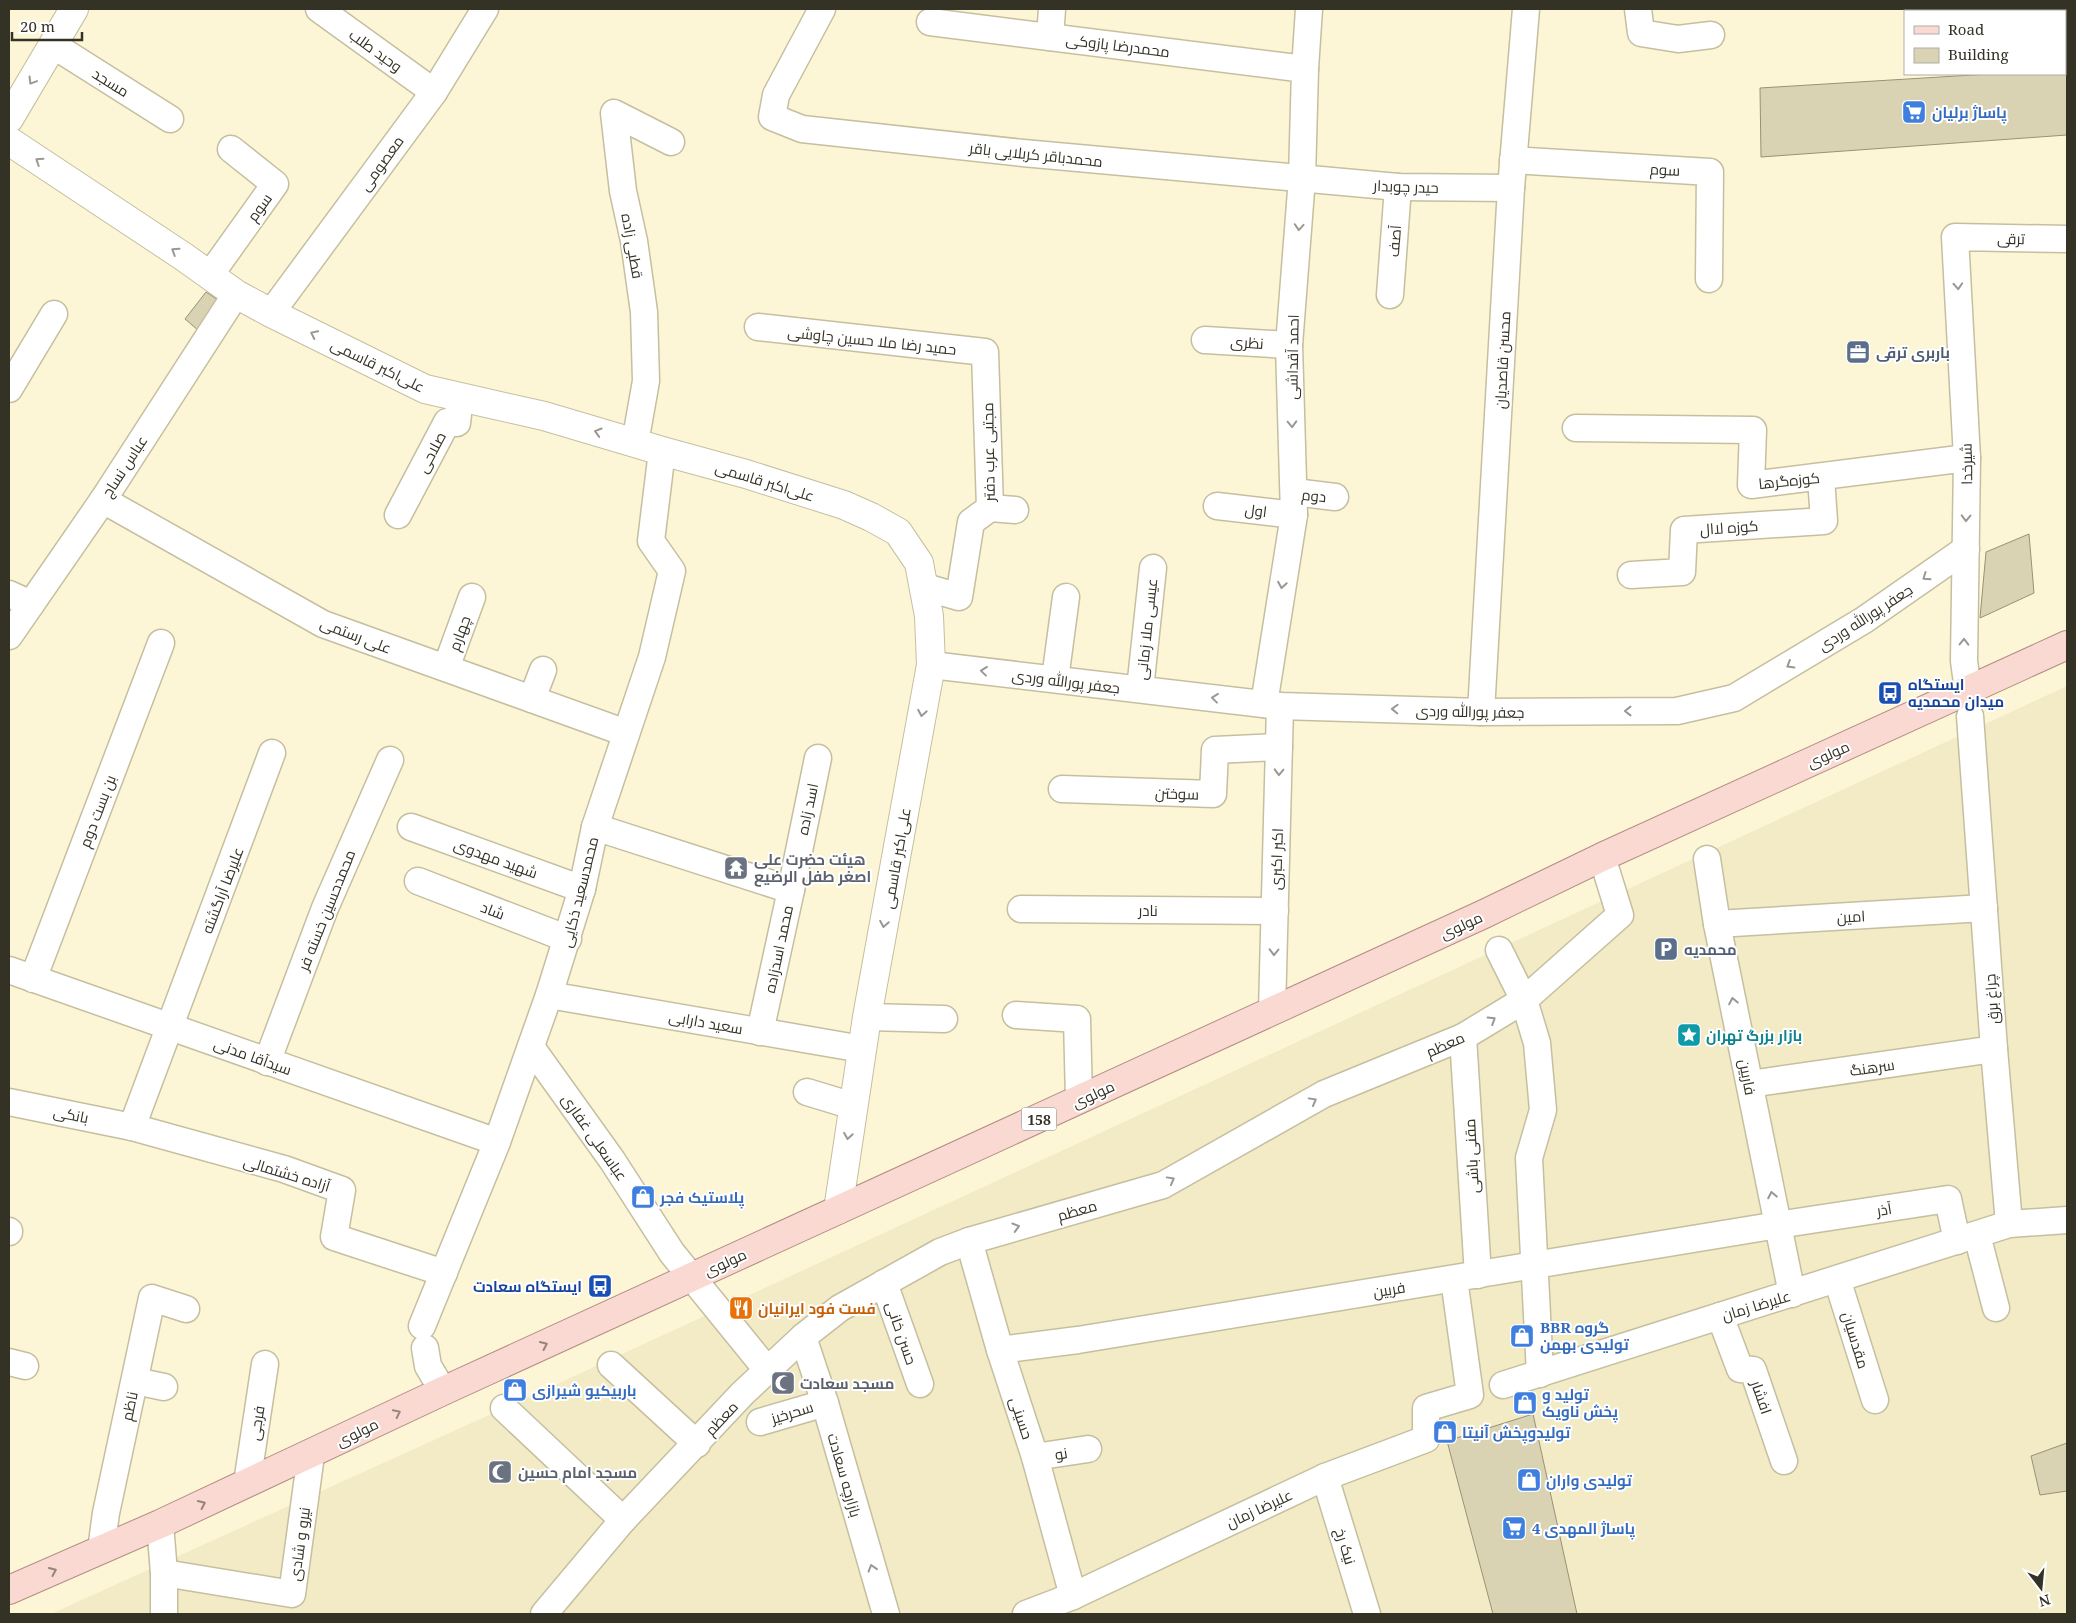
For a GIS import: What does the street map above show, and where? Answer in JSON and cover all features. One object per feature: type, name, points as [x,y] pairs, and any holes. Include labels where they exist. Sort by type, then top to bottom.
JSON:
[{"type":"main road","name":"مولوی","points":[[9,1590],[160,1524],[443,1391],[1484,914],[1602,857],[1969,703],[2067,645]]},
{"type":"street","points":[[9,119],[74,9]]},
{"type":"street","name":"وحید طلب","points":[[319,9],[434,92]]},
{"type":"street","name":"معصومی","points":[[271,313],[434,92],[485,9]]},
{"type":"street","name":"محمدباقر کربلایی باقر","points":[[822,9],[776,94],[772,117],[802,130],[1023,153],[1302,178]]},
{"type":"street","points":[[1050,37],[1052,9]]},
{"type":"street","name":"احمد آقداشی","points":[[1272,705],[1294,504],[1289,345],[1302,178],[1305,69],[1309,9]]},
{"type":"street","name":"محسن قاصدیان","points":[[1481,712],[1510,188],[1526,9]]},
{"type":"street","points":[[1638,9],[1641,34],[1678,39],[1711,34]]},
{"type":"street","name":"محمدرضا پازوکی","points":[[944,19],[1050,37],[1305,69]]},
{"type":"street","name":"مسجد","points":[[53,45],[170,119]]},
{"type":"street","name":"قطبی زاده","points":[[635,443],[646,381],[644,312],[634,241],[606,111],[671,142]]},
{"type":"street","name":"علی‌اکبر قاسمی","points":[[9,141],[236,294],[425,389],[544,416],[746,474],[844,505],[871,516],[898,532],[920,563],[929,616],[931,665],[867,1017],[838,1210]]},
{"type":"street","name":"سوم","points":[[210,275],[275,184],[231,149]]},
{"type":"street","name":"سوم","points":[[1513,160],[1710,172],[1709,279]]},
{"type":"street","name":"حیدر چوبدار","points":[[1302,178],[1398,187],[1510,188]]},
{"type":"street","name":"آصف","points":[[1390,295],[1398,187]]},
{"type":"street","name":"ترقی","points":[[1955,238],[2067,240]]},
{"type":"street","name":"شیرخدا","points":[[1955,238],[1967,458],[1964,661],[1969,703]]},
{"type":"street","name":"عباس نساج","points":[[9,636],[20,599],[103,500],[236,294]]},
{"type":"street","points":[[11,381],[54,314]]},
{"type":"street","name":"حمید رضا ملا حسین چاوشی","points":[[758,327],[985,352]]},
{"type":"street","name":"نظری","points":[[1205,340],[1289,345]]},
{"type":"street","name":"مجتبی عرب دفتر","points":[[925,587],[959,597],[971,522],[1003,509],[985,352]]},
{"type":"street","name":"صلاحی","points":[[398,516],[447,422],[457,423],[460,397]]},
{"type":"street","name":"کوزه‌گرها","points":[[1576,428],[1753,430],[1751,485],[1967,458]]},
{"type":"street","name":"محمدسعید ذکایی","points":[[443,1391],[428,1366],[424,1337],[444,1273],[496,1142],[550,995],[582,889],[595,827],[652,657],[672,571],[651,541],[662,451]]},
{"type":"street","name":"کوزه لاال","points":[[1632,575],[1682,572],[1684,530],[1824,521],[1821,477]]},
{"type":"street","name":"دوم","points":[[1294,504],[1335,497]]},
{"type":"street","name":"علی رستمی","points":[[103,500],[323,624],[626,733]]},
{"type":"street","name":"اول","points":[[1218,506],[1294,504]]},
{"type":"street","name":"جعفر پورالله وردی","points":[[931,665],[1272,705],[1481,712],[1677,711],[1734,698],[1864,620],[1966,549]]},
{"type":"street","name":"عیسی ملا زمانی","points":[[1140,689],[1153,568]]},
{"type":"street","points":[[1055,679],[1066,597]]},
{"type":"street","name":"چهارم","points":[[446,668],[472,598]]},
{"type":"street","name":"بن بست دوم","points":[[33,979],[161,643]]},
{"type":"street","points":[[532,699],[543,670]]},
{"type":"street","name":"چراغ برق","points":[[1969,703],[1994,1049],[2009,1224]]},
{"type":"street","name":"اکبر اکبری","points":[[1272,705],[1279,746],[1272,1011]]},
{"type":"street","name":"سوختن","points":[[1062,789],[1214,794],[1215,750],[1279,746]]},
{"type":"street","name":"علیرضا آراگشته","points":[[132,1127],[272,753]]},
{"type":"street","name":"اسد زاده","points":[[791,890],[818,758]]},
{"type":"street","name":"محمدحسین خسته فر","points":[[267,1062],[325,908],[390,760]]},
{"type":"street","name":"شهید مهدوی","points":[[411,827],[582,889]]},
{"type":"street","name":"محمد اسدزاده","points":[[595,827],[791,890],[760,1032]]},
{"type":"street","name":"معظم","points":[[544,1614],[623,1520],[697,1444],[743,1393],[803,1337],[840,1308],[940,1252],[969,1241],[1163,1185],[1324,1094],[1463,1038],[1524,1000],[1620,916],[1602,857]]},
{"type":"street","name":"فاربین","points":[[1707,859],[1717,924],[1792,1294]]},
{"type":"street","name":"شاد","points":[[418,882],[568,939]]},
{"type":"street","name":"امین","points":[[1717,924],[1984,908]]},
{"type":"street","name":"نادر","points":[[1021,909],[1275,911]]},
{"type":"street","points":[[1499,950],[1524,1000],[1538,1043],[1543,1110],[1529,1158],[1540,1374]]},
{"type":"street","name":"سیدآقا مدنی","points":[[9,970],[496,1142]]},
{"type":"street","name":"سعید دارابی","points":[[550,995],[862,1049]]},
{"type":"street","points":[[1016,1016],[1077,1019],[1079,1100]]},
{"type":"street","points":[[867,1017],[944,1019]]},
{"type":"street","name":"مقنی باشی","points":[[1463,1038],[1466,1277],[1470,1395]]},
{"type":"street","name":"عباسعلی غفاری","points":[[531,1046],[612,1160],[690,1278]]},
{"type":"street","name":"سرهنگ","points":[[1750,1084],[1994,1049]]},
{"type":"street","points":[[807,1092],[853,1106]]},
{"type":"street","name":"بانکی","points":[[9,1102],[132,1127]]},
{"type":"street","name":"آزاده خشتمالی","points":[[132,1127],[284,1169],[342,1190],[334,1237],[444,1273]]},
{"type":"street","name":"آذر","points":[[1778,1225],[1948,1199],[1967,1238]]},
{"type":"street","points":[[2009,1224],[2067,1220]]},
{"type":"street","name":"علیرضا زمان","points":[[1503,1385],[2009,1224]]},
{"type":"street","name":"فربین","points":[[1000,1350],[1088,1339],[1778,1225]]},
{"type":"street","points":[[1967,1238],[1996,1308]]},
{"type":"street","name":"حسینی","points":[[969,1241],[1000,1350],[1035,1457],[1073,1596]]},
{"type":"street","points":[[690,1278],[768,1371]]},
{"type":"street","name":"مقدسیان","points":[[1837,1279],[1875,1400]]},
{"type":"street","name":"حسن خانی","points":[[884,1283],[920,1384]]},
{"type":"street","name":"ناظم","points":[[101,1550],[106,1513],[152,1298],[186,1309]]},
{"type":"street","name":"افشار","points":[[1720,1316],[1740,1369],[1753,1370],[1784,1461]]},
{"type":"street","name":"بازارچه سعادت","points":[[803,1337],[825,1403],[886,1614]]},
{"type":"street","name":"فرجی","points":[[247,1483],[265,1364]]},
{"type":"street","points":[[611,1365],[697,1444]]},
{"type":"street","points":[[135,1381],[164,1387]]},
{"type":"street","name":"علیرضا زمان","points":[[1026,1614],[1073,1596],[1325,1477],[1426,1439],[1426,1408],[1470,1395]]},
{"type":"street","name":"سحرخیز","points":[[760,1422],[825,1403]]},
{"type":"street","points":[[504,1408],[623,1520]]},
{"type":"street","name":"نو","points":[[1035,1457],[1088,1449]]},
{"type":"street","name":"نیرو و شادی","points":[[164,1573],[292,1594],[311,1454]]},
{"type":"street","name":"نیک رخ","points":[[1325,1477],[1367,1614]]},
{"type":"street","points":[[160,1524],[164,1573],[164,1614]]},
{"type":"shaded area","name":"بازار بزرگ تهران","points":[[2067,686],[2067,1614],[51,1614],[555,1385]]},
{"type":"building","name":"پاساژ برلیان","points":[[2067,69],[2067,135],[1761,157],[1760,88],[1973,75],[2066,75]]},
{"type":"building","points":[[206,292],[221,302],[199,331],[185,319]]},
{"type":"building","points":[[2029,534],[2034,593],[1980,618],[1986,552]]},
{"type":"building","name":"پاساژ المهدی 4","points":[[1533,1414],[1577,1614],[1493,1614],[1447,1441]]},
{"type":"building","points":[[2067,1443],[2067,1491],[2040,1495],[2031,1456]]},
{"type":"place","name":"پاساژ برلیان","points":[[1914,112]]},
{"type":"place","name":"باربری ترقی","points":[[1858,352]]},
{"type":"place","name":"ایستگاه میدان محمدیه","points":[[1890,693]]},
{"type":"place","name":"هیئت حضرت علی اصغر طفل الرضیع","points":[[736,868]]},
{"type":"place","name":"محمدیه","points":[[1666,949]]},
{"type":"place","name":"بازار بزرگ تهران","points":[[1689,1035]]},
{"type":"place","name":"پلاستیک فجر","points":[[643,1197]]},
{"type":"place","name":"ایستگاه سعادت","points":[[600,1286]]},
{"type":"place","name":"فست فود ایرانیان","points":[[741,1308]]},
{"type":"place","name":"BBR گروه تولیدی بهمن","points":[[1522,1336]]},
{"type":"place","name":"مسجد سعادت","points":[[783,1383]]},
{"type":"place","name":"باربیکیو شیرازی","points":[[515,1390]]},
{"type":"place","name":"تولید و پخش ناویک","points":[[1525,1403]]},
{"type":"place","name":"تولیدوپخش آنیتا","points":[[1445,1432]]},
{"type":"place","name":"مسجد امام حسین","points":[[500,1472]]},
{"type":"place","name":"تولیدی واران","points":[[1529,1480]]},
{"type":"place","name":"پاساژ المهدی 4","points":[[1514,1528]]}]
